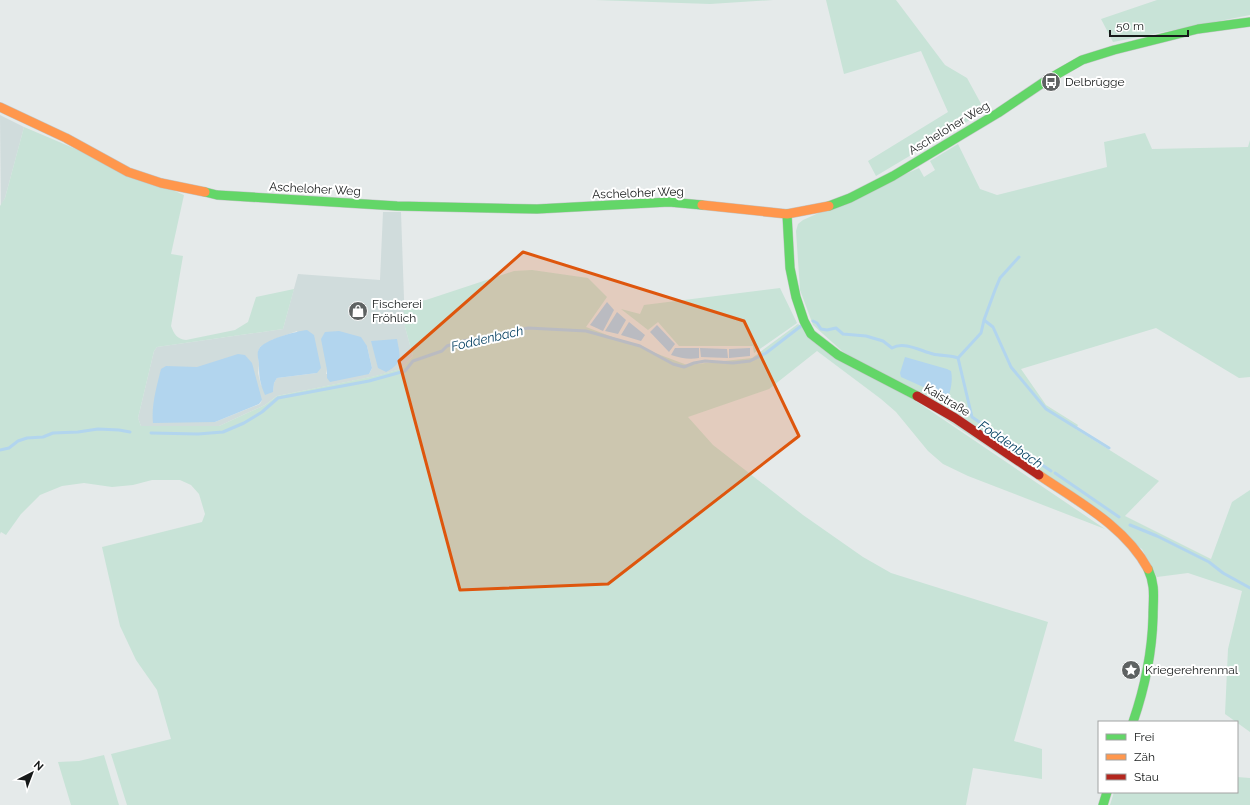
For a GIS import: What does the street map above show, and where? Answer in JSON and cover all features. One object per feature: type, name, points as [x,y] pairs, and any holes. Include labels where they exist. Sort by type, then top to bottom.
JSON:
[{"type":"street","name":"Ascheloher Weg","points":[[0,107],[66,138],[128,172],[161,183],[217,195],[397,206],[537,209],[669,202],[787,214],[823,208],[850,198],[892,176],[998,113],[1047,80],[1082,60],[1114,50],[1198,29],[1250,22]]},
{"type":"street","name":"Kaistraße","points":[[787,214],[790,268],[796,297],[804,321],[811,334],[838,355],[925,400],[956,418],[1107,522],[1138,552],[1152,577],[1154,595],[1151,653],[1141,697],[1133,721]]},
{"type":"street","points":[[1103,805],[1108,793]]},
{"type":"highlighted area","points":[[523,252],[744,321],[799,436],[608,584],[460,590],[399,361]]},
{"type":"shaded area","points":[[0,115],[24,127],[5,198],[1,206]]},
{"type":"shaded area","points":[[383,212],[401,212],[405,327],[413,356],[401,369],[376,376],[277,396],[265,405],[219,426],[141,426],[138,418],[154,351],[157,347],[283,329],[298,274],[380,280]],"holes":[[[297,331],[317,373],[277,378],[274,383],[273,392],[261,385],[258,373],[258,352],[260,347],[272,340]],[[367,346],[372,368],[369,374],[326,374],[327,370]],[[197,367],[262,400],[260,404],[215,422],[182,368]]]},
{"type":"green space","points":[[595,0],[773,0],[710,4]]},
{"type":"green space","points":[[826,0],[896,0],[945,65],[967,78],[985,111],[876,176],[868,161],[948,112],[921,51],[844,74]]},
{"type":"green space","points":[[1157,0],[1250,0],[1250,15],[1113,42],[1101,19]]},
{"type":"green space","points":[[24,127],[184,195],[171,254],[183,256],[171,326],[178,337],[186,340],[235,330],[248,322],[256,297],[294,289],[283,329],[157,347],[154,351],[138,418],[141,426],[219,426],[265,405],[277,396],[375,376],[401,369],[413,356],[405,327],[403,304],[426,300],[514,271],[532,270],[588,278],[607,297],[586,327],[687,365],[752,358],[798,324],[916,401],[1105,529],[968,476],[943,464],[928,451],[896,412],[817,351],[769,389],[688,417],[713,445],[803,515],[863,557],[891,573],[1048,622],[1014,741],[1042,749],[1042,779],[973,768],[966,805],[127,805],[111,754],[171,739],[157,690],[136,660],[120,626],[102,547],[202,522],[205,514],[199,494],[191,485],[180,480],[152,480],[133,485],[112,487],[84,483],[62,486],[40,495],[21,514],[6,535],[1,532],[0,534],[0,206],[5,198]]},
{"type":"green space","points":[[1145,133],[1152,149],[1248,147],[1250,140],[1250,377],[1239,378],[1156,328],[1021,369],[1046,405],[1078,425],[1076,429],[1159,481],[1125,516],[1211,559],[1232,502],[1250,490],[1250,732],[1238,723],[1238,721],[1235,721],[1225,714],[1228,649],[1242,591],[1188,573],[1157,577],[1142,549],[842,351],[813,325],[800,290],[796,231],[798,224],[803,220],[919,168],[924,177],[935,170],[930,161],[958,144],[980,189],[997,195],[1107,167],[1104,142]]},
{"type":"green space","points":[[780,288],[797,323],[754,353],[753,346],[679,346],[658,322],[648,330],[621,309],[640,314],[644,305]]},
{"type":"green space","points":[[104,755],[119,805],[71,805],[58,762],[79,761]]},
{"type":"green space","points":[[1238,777],[1250,778],[1250,805],[1110,805],[1114,793],[1238,793]]},
{"type":"water","points":[[607,302],[614,310],[603,331],[590,325]]},
{"type":"water","points":[[617,312],[626,320],[618,334],[605,331]]},
{"type":"water","points":[[629,322],[645,335],[641,341],[621,335]]},
{"type":"water","points":[[657,325],[675,344],[669,352],[650,332]]},
{"type":"water","points":[[307,330],[314,335],[321,368],[317,373],[277,378],[274,383],[273,392],[265,395],[260,377],[258,355],[259,349],[273,339]]},
{"type":"water","points":[[339,331],[361,337],[367,346],[372,368],[369,374],[330,382],[327,378],[327,370],[321,339],[325,332]]},
{"type":"water","points":[[397,339],[400,355],[398,362],[392,369],[386,372],[378,368],[371,341]]},
{"type":"water","points":[[675,348],[699,348],[699,358],[692,359],[671,355]]},
{"type":"water","points":[[700,348],[727,349],[728,358],[701,357]]},
{"type":"water","points":[[750,348],[750,356],[729,358],[729,349]]},
{"type":"water","points":[[238,354],[245,355],[252,363],[262,400],[259,404],[215,422],[153,423],[156,389],[161,369],[166,366],[197,367]]},
{"type":"water","points":[[905,357],[951,371],[951,386],[946,400],[941,395],[901,377],[900,373]]},
{"type":"waterway","points":[[958,358],[981,333],[984,320],[1000,278],[1019,257]]},
{"type":"waterway","points":[[984,320],[993,327],[1011,367],[1046,409],[1109,448]]},
{"type":"waterway","name":"Foddenbach","points":[[813,321],[817,323],[821,329],[827,330],[836,328],[843,334],[866,336],[883,341],[892,348],[897,346],[907,346],[933,354],[958,358],[972,417],[1051,471]]},
{"type":"waterway","name":"Foddenbach","points":[[151,433],[198,434],[223,432],[244,423],[262,412],[278,398],[369,381],[405,371],[413,361],[442,351],[447,346],[463,341],[528,328],[586,331],[640,346],[673,364],[684,367],[705,361],[733,363],[750,361],[766,353],[801,326]]},
{"type":"waterway","name":"Foddenbach","points":[[0,450],[9,448],[18,441],[27,438],[43,437],[53,433],[78,432],[98,429],[130,432]]},
{"type":"waterway","name":"Foddenbach","points":[[1055,473],[1119,517]]},
{"type":"waterway","name":"Foddenbach","points":[[1130,525],[1157,536],[1209,562],[1223,573],[1250,588]]},
{"type":"traffic: fast","points":[[829,206],[850,198],[893,176],[998,113],[1047,80],[1082,60],[1114,50],[1198,29],[1250,22]]},
{"type":"traffic: fast","points":[[205,192],[217,195],[397,206],[537,209],[669,202],[702,205]]},
{"type":"traffic: fast","points":[[787,214],[790,268],[796,297],[804,321],[811,334],[838,355],[917,396]]},
{"type":"traffic: fast","points":[[1133,721],[1144,683],[1151,644],[1154,592],[1151,575],[1148,569]]},
{"type":"traffic: fast","points":[[1103,805],[1107,793]]},
{"type":"traffic: slow","points":[[0,107],[66,138],[128,172],[161,183],[205,192]]},
{"type":"traffic: slow","points":[[702,205],[787,214],[829,206]]},
{"type":"traffic: slow","points":[[1039,475],[1084,505],[1113,527],[1127,540],[1148,569]]},
{"type":"traffic: jam","points":[[917,396],[955,418],[1039,475]]},
{"type":"place","name":"Delbrügge","points":[[1051,82]]},
{"type":"place","name":"Fischerei Fröhlich","points":[[358,311]]},
{"type":"place","name":"Kriegerehrenmal","points":[[1131,670]]}]
